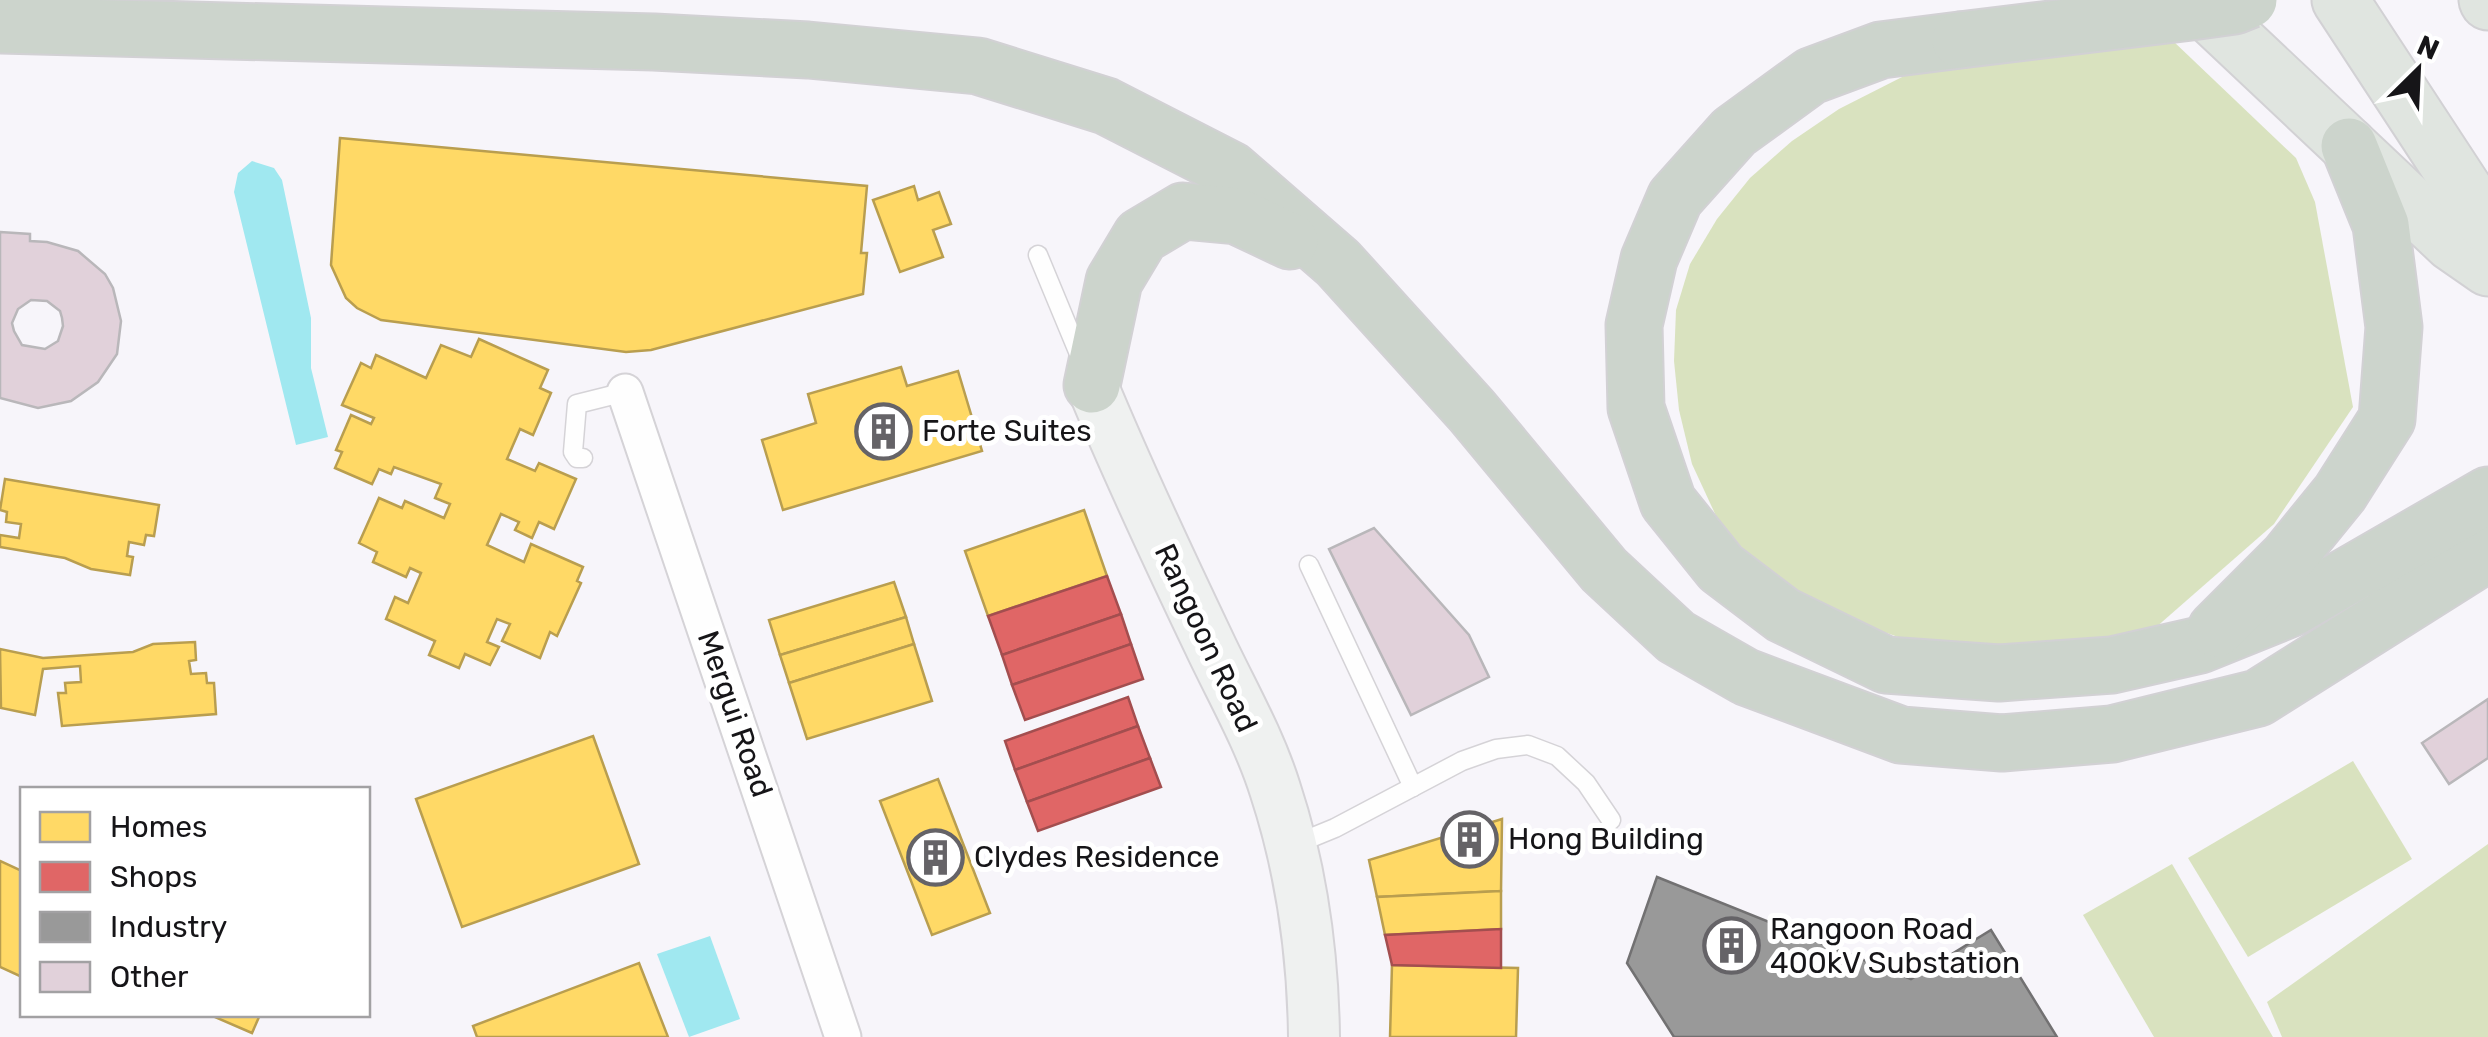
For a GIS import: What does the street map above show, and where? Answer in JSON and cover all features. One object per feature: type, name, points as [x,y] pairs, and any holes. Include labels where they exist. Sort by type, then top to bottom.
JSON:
[{"type":"highway","points":[[2249,0],[2191,12],[1881,50],[1811,76],[1734,132],[1676,198],[1649,259],[1634,325],[1636,408],[1668,502],[1721,568],[1784,615],[1886,665],[1999,673],[2112,665],[2200,645],[2294,607],[2488,494]]},
{"type":"highway","points":[[0,25],[654,42],[808,50],[978,66],[1106,106],[1231,170],[1338,263],[1472,411],[1604,570],[1676,637],[1746,677],[1902,734],[2002,742],[2112,734],[2258,698],[2474,570]]},
{"type":"highway","points":[[2200,645],[2288,557],[2340,493],[2387,419],[2394,327],[2381,225],[2348,146]]},
{"type":"highway","points":[[1092,385],[1114,281],[1141,236],[1182,210],[1237,216],[1338,263]]},
{"type":"main road","points":[[2194,0],[2452,243],[2488,268]]},
{"type":"main road","points":[[2340,0],[2488,226]]},
{"type":"street","name":"Rangoon Road","points":[[1092,385],[1121,457],[1274,784],[1292,845],[1314,992],[1314,1037]]},
{"type":"street","name":"Mergui Road","points":[[625,392],[843,1037]]},
{"type":"lane","name":"Rangoon Road","points":[[1038,255],[1092,385]]},
{"type":"lane","points":[[583,458],[577,458],[573,452],[577,404],[625,392]]},
{"type":"lane","points":[[1309,566],[1413,787]]},
{"type":"lane","points":[[1292,845],[1335,828],[1462,761],[1496,748],[1528,745],[1557,756],[1586,782],[1611,820]]},
{"type":"green space","points":[[2172,40],[2296,158],[2315,202],[2353,407],[2274,524],[2154,629],[1994,655],[1901,638],[1824,611],[1765,575],[1717,518],[1692,464],[1679,410],[1674,361],[1676,310],[1690,264],[1717,219],[1750,178],[1792,141],[1839,109],[1906,75]]},
{"type":"green space","points":[[2353,761],[2412,859],[2248,957],[2188,858]]},
{"type":"green space","points":[[2488,844],[2488,1037],[2282,1037],[2267,1002]]},
{"type":"green space","points":[[2172,864],[2273,1037],[2154,1037],[2083,915]]},
{"type":"water","points":[[252,161],[274,168],[282,180],[311,318],[311,368],[328,437],[296,445],[234,192],[238,173]]},
{"type":"water","points":[[710,936],[740,1019],[689,1037],[657,954]]},
{"type":"building: Homes","points":[[340,138],[867,186],[861,253],[867,253],[863,294],[651,350],[626,352],[381,320],[346,298],[331,265]]},
{"type":"building: Homes","points":[[914,186],[918,200],[939,192],[951,224],[933,230],[943,257],[900,272],[873,200]]},
{"type":"building: Homes","points":[[479,339],[548,370],[540,388],[551,393],[533,435],[520,429],[507,459],[535,471],[539,463],[576,479],[554,529],[539,522],[532,538],[515,530],[519,522],[501,514],[487,545],[524,562],[531,544],[583,567],[577,581],[581,583],[557,636],[550,632],[540,658],[502,641],[510,624],[497,619],[487,642],[499,647],[490,665],[465,654],[459,668],[429,655],[435,641],[386,619],[395,597],[408,603],[421,573],[410,568],[406,577],[373,562],[377,552],[359,543],[379,498],[402,508],[405,501],[444,518],[450,504],[435,498],[441,484],[394,467],[391,474],[379,469],[372,484],[335,468],[342,452],[336,450],[351,415],[371,424],[374,418],[342,405],[361,363],[371,368],[376,355],[426,378],[441,345],[471,357]]},
{"type":"building: Homes","name":"Forte Suites","points":[[901,367],[907,386],[958,371],[982,451],[783,510],[762,440],[816,423],[808,394]]},
{"type":"building: Homes","points":[[5,479],[159,505],[154,536],[146,535],[144,545],[129,542],[127,556],[133,557],[130,575],[0,547],[0,535],[19,538],[21,524],[6,522],[7,512],[0,510]]},
{"type":"building: Homes","points":[[1084,510],[1107,576],[988,616],[965,551]]},
{"type":"building: Homes","points":[[894,582],[906,617],[780,655],[769,620]]},
{"type":"building: Homes","points":[[906,617],[914,644],[789,683],[780,655]]},
{"type":"building: Homes","points":[[195,642],[196,660],[189,661],[191,674],[206,673],[207,683],[214,683],[216,714],[62,726],[58,693],[66,693],[65,683],[81,682],[80,666],[43,669],[35,715],[1,708],[0,649],[43,658],[133,652],[153,644]]},
{"type":"building: Homes","points":[[914,644],[932,701],[807,739],[789,683]]},
{"type":"building: Homes","points":[[593,736],[639,864],[462,927],[416,799]]},
{"type":"building: Homes","name":"Clydes Residence","points":[[938,779],[990,913],[932,935],[880,801]]},
{"type":"building: Homes","name":"Hong Building","points":[[1502,819],[1501,891],[1377,897],[1369,860]]},
{"type":"building: Homes","points":[[0,861],[20,870],[20,976],[0,967]]},
{"type":"building: Homes","name":"Hong Building","points":[[1501,891],[1501,929],[1385,935],[1377,897]]},
{"type":"building: Homes","points":[[639,963],[668,1037],[477,1037],[473,1026]]},
{"type":"building: Homes","points":[[1392,965],[1518,968],[1516,1037],[1390,1037]]},
{"type":"building: Homes","points":[[215,1017],[259,1017],[252,1033]]},
{"type":"building: Shops","points":[[1107,576],[1121,614],[1002,655],[988,616]]},
{"type":"building: Shops","points":[[1121,614],[1131,644],[1012,685],[1002,655]]},
{"type":"building: Shops","points":[[1131,644],[1143,679],[1025,720],[1012,685]]},
{"type":"building: Shops","points":[[1128,697],[1138,726],[1015,770],[1005,741]]},
{"type":"building: Shops","points":[[1138,726],[1150,758],[1027,802],[1015,770]]},
{"type":"building: Shops","points":[[1150,758],[1161,787],[1038,831],[1027,802]]},
{"type":"building: Shops","name":"Hong Building","points":[[1501,929],[1501,968],[1392,965],[1385,935]]},
{"type":"building: Industry","name":"Rangoon Road 400kV Substation","points":[[1657,877],[1911,979],[1991,930],[2057,1037],[1674,1037],[1627,963]]},
{"type":"building: Other","points":[[0,232],[30,234],[30,241],[78,251],[105,274],[113,288],[121,321],[117,354],[98,382],[71,401],[38,408],[0,398]],"holes":[[[31,300],[47,301],[60,311],[62,318],[58,341],[45,349],[22,345],[12,323],[18,309]]]},
{"type":"building: Other","points":[[1374,528],[1469,635],[1489,677],[1411,715],[1329,549]]},
{"type":"building: Other","points":[[2488,699],[2488,758],[2449,784],[2422,743]]},
{"type":"place","name":"Forte Suites","points":[[883,431]]},
{"type":"place","name":"Hong Building","points":[[1469,839]]},
{"type":"place","name":"Clydes Residence","points":[[935,857]]},
{"type":"place","name":"Rangoon Road 400kV Substation","points":[[1731,946]]}]
